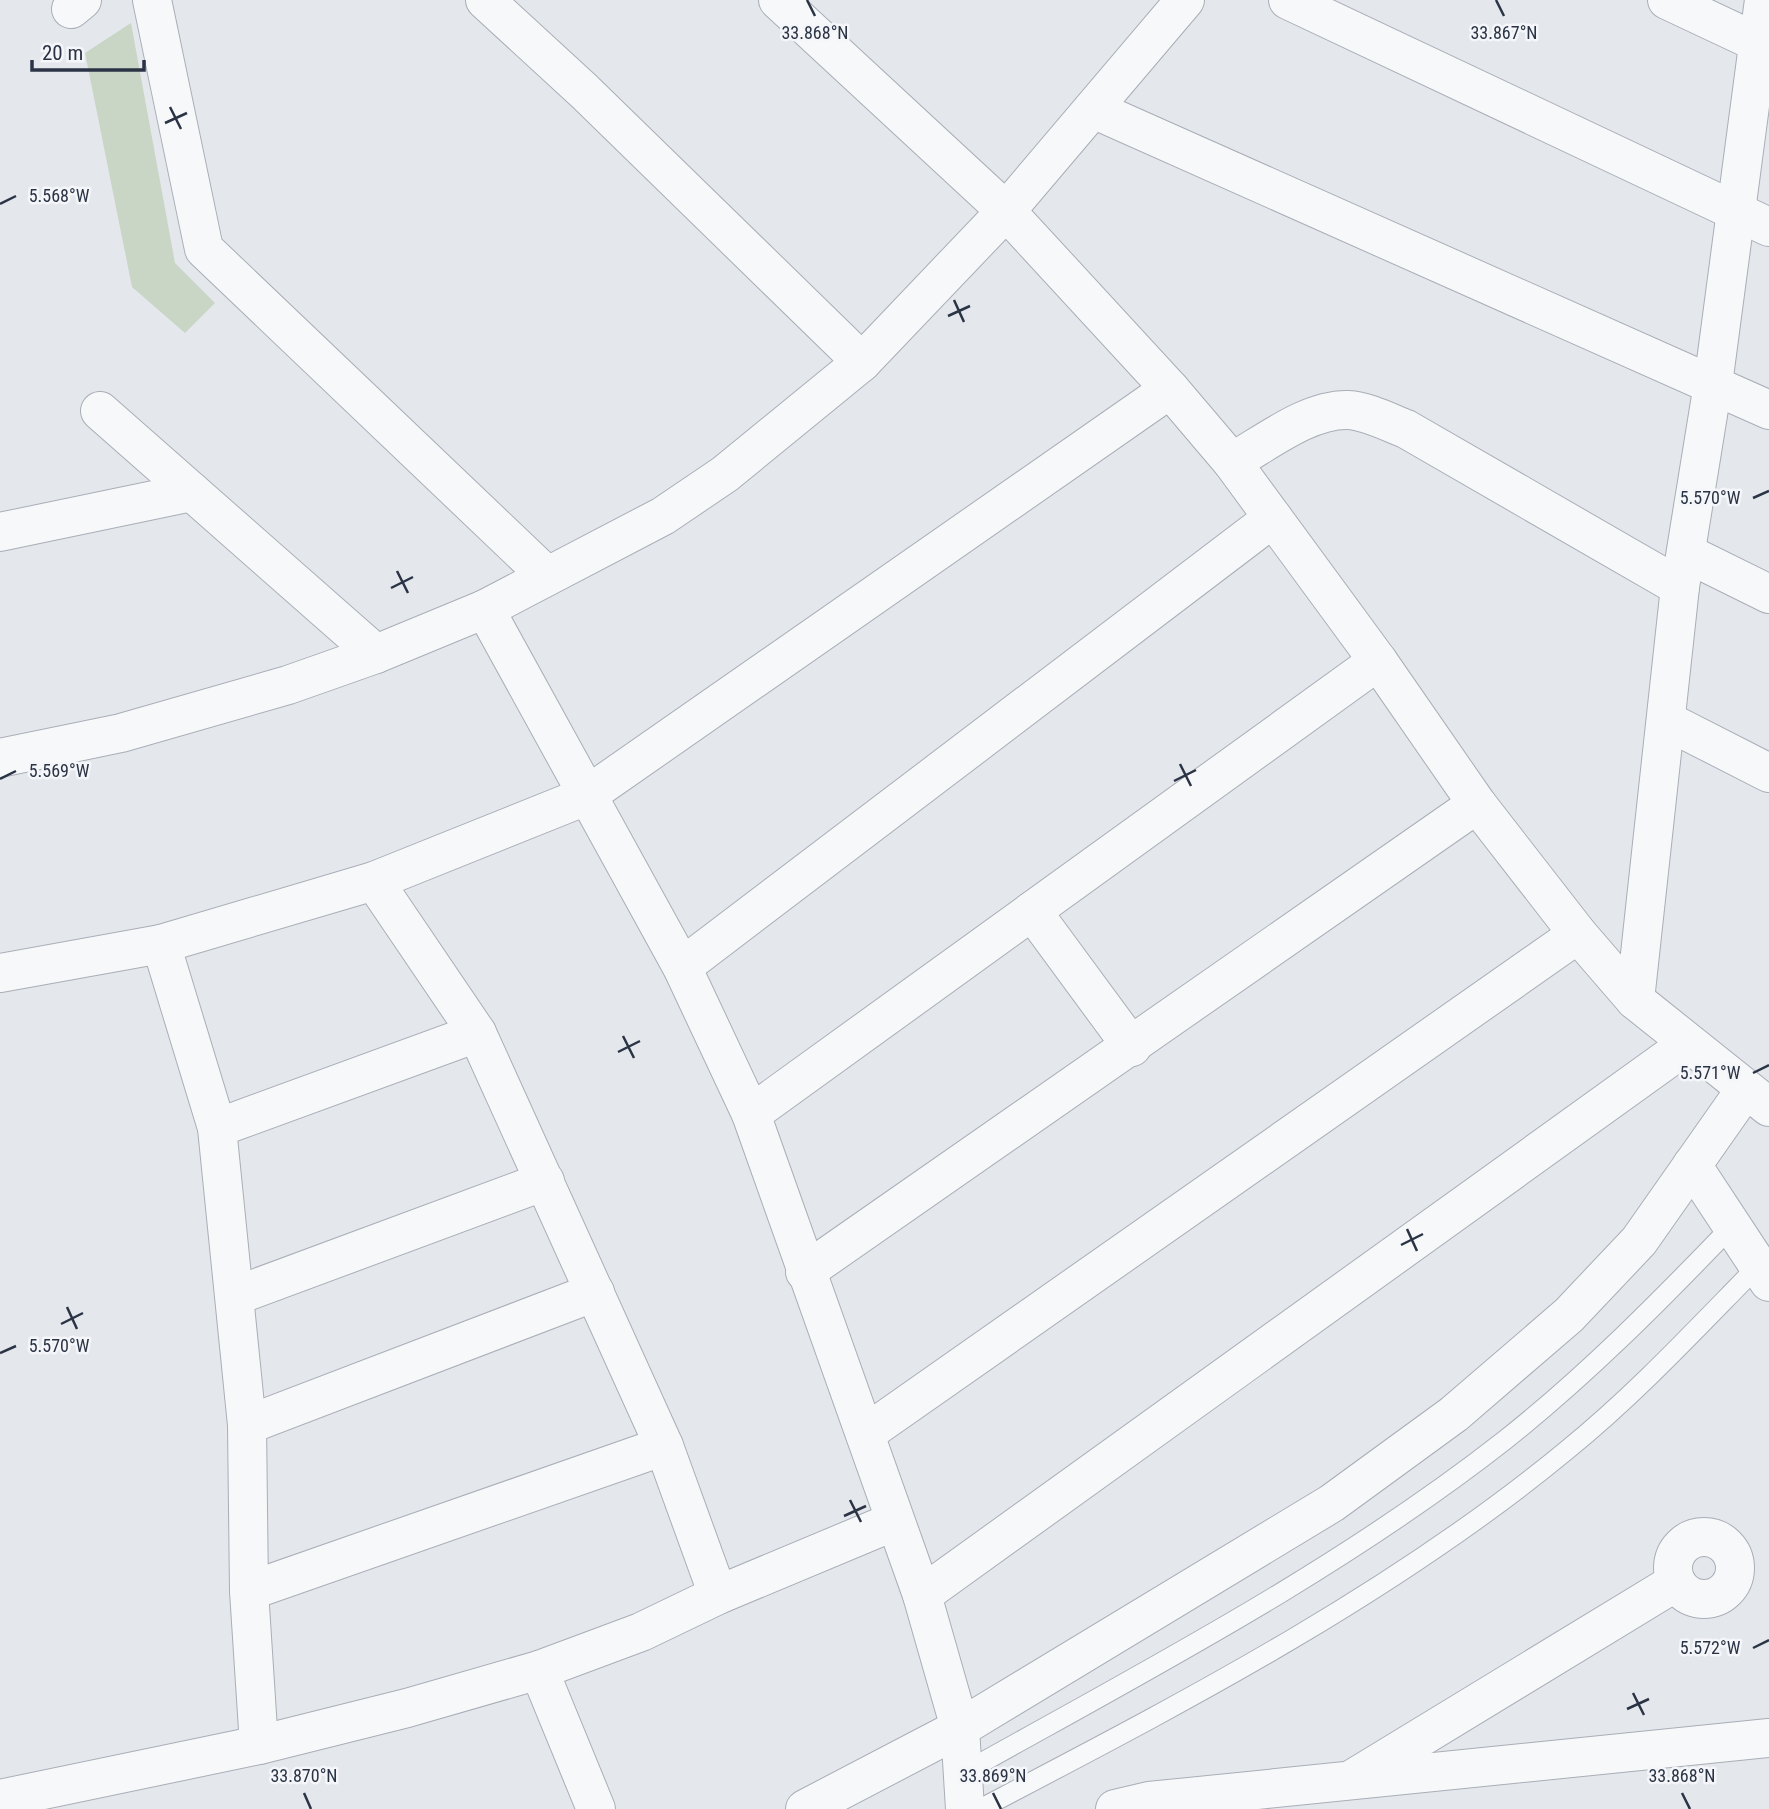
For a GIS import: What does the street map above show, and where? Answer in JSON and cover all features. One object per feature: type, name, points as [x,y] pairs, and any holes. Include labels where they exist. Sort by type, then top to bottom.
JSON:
[{"type":"street","points":[[152,0],[204,249],[547,576]]},
{"type":"street","points":[[485,0],[584,91],[862,362]]},
{"type":"street","points":[[778,0],[1006,211],[1170,388],[1233,462],[1378,661],[1477,804],[1578,934],[1635,1000],[1757,1098],[1692,1165],[1639,1241],[1569,1315],[1454,1414],[1332,1503],[960,1728],[805,1809]]},
{"type":"street","points":[[0,758],[134,729],[288,685],[376,654],[485,609],[663,516],[725,474],[862,362],[1006,211],[1185,0]]},
{"type":"street","points":[[1288,0],[1769,227]]},
{"type":"street","points":[[1667,0],[1763,45]]},
{"type":"street","points":[[1635,1000],[1683,570],[1713,384],[1735,212],[1763,45],[1764,0]]},
{"type":"street","points":[[1093,109],[1769,410]]},
{"type":"street","points":[[0,973],[161,944],[374,881],[586,796],[1170,388]]},
{"type":"street","points":[[1233,462],[1322,413],[1349,410],[1406,429],[1683,570],[1769,594]]},
{"type":"street","points":[[100,411],[376,654]]},
{"type":"street","points":[[0,531],[192,492]]},
{"type":"street","points":[[682,967],[1273,518]]},
{"type":"street","points":[[485,609],[682,967],[751,1114],[922,1595],[960,1728],[964,1791]]},
{"type":"street","points":[[751,1114],[1378,661]]},
{"type":"street","points":[[1667,721],[1769,773]]},
{"type":"street","points":[[805,1272],[1477,804]]},
{"type":"street","points":[[374,881],[477,1033],[664,1446],[718,1595]]},
{"type":"street","points":[[1032,911],[1132,1046]]},
{"type":"street","points":[[864,1434],[1578,934]]},
{"type":"street","points":[[161,944],[217,1128],[247,1425],[249,1591],[259,1745]]},
{"type":"street","points":[[217,1128],[477,1033]]},
{"type":"street","points":[[922,1595],[1688,1045]]},
{"type":"street","points":[[1692,1165],[1764,1274]]},
{"type":"street","points":[[235,1296],[545,1181]]},
{"type":"street","points":[[247,1425],[595,1292]]},
{"type":"street","points":[[249,1591],[664,1446]]},
{"type":"street","points":[[0,1799],[259,1745],[407,1708],[539,1670],[641,1632],[718,1595],[895,1521]]},
{"type":"street","points":[[1346,1782],[1675,1582]]},
{"type":"street","points":[[539,1670],[596,1809]]},
{"type":"street","points":[[1115,1809],[1149,1801],[1769,1738]]},
{"type":"lane","points":[[964,1791],[1364,1541],[1504,1440],[1647,1314],[1732,1226]]},
{"type":"lane","points":[[980,1809],[1188,1699],[1373,1588],[1478,1518],[1567,1450],[1764,1274]]},
{"type":"green space","points":[[131,23],[175,263],[215,303],[185,333],[132,287],[85,53]]}]
